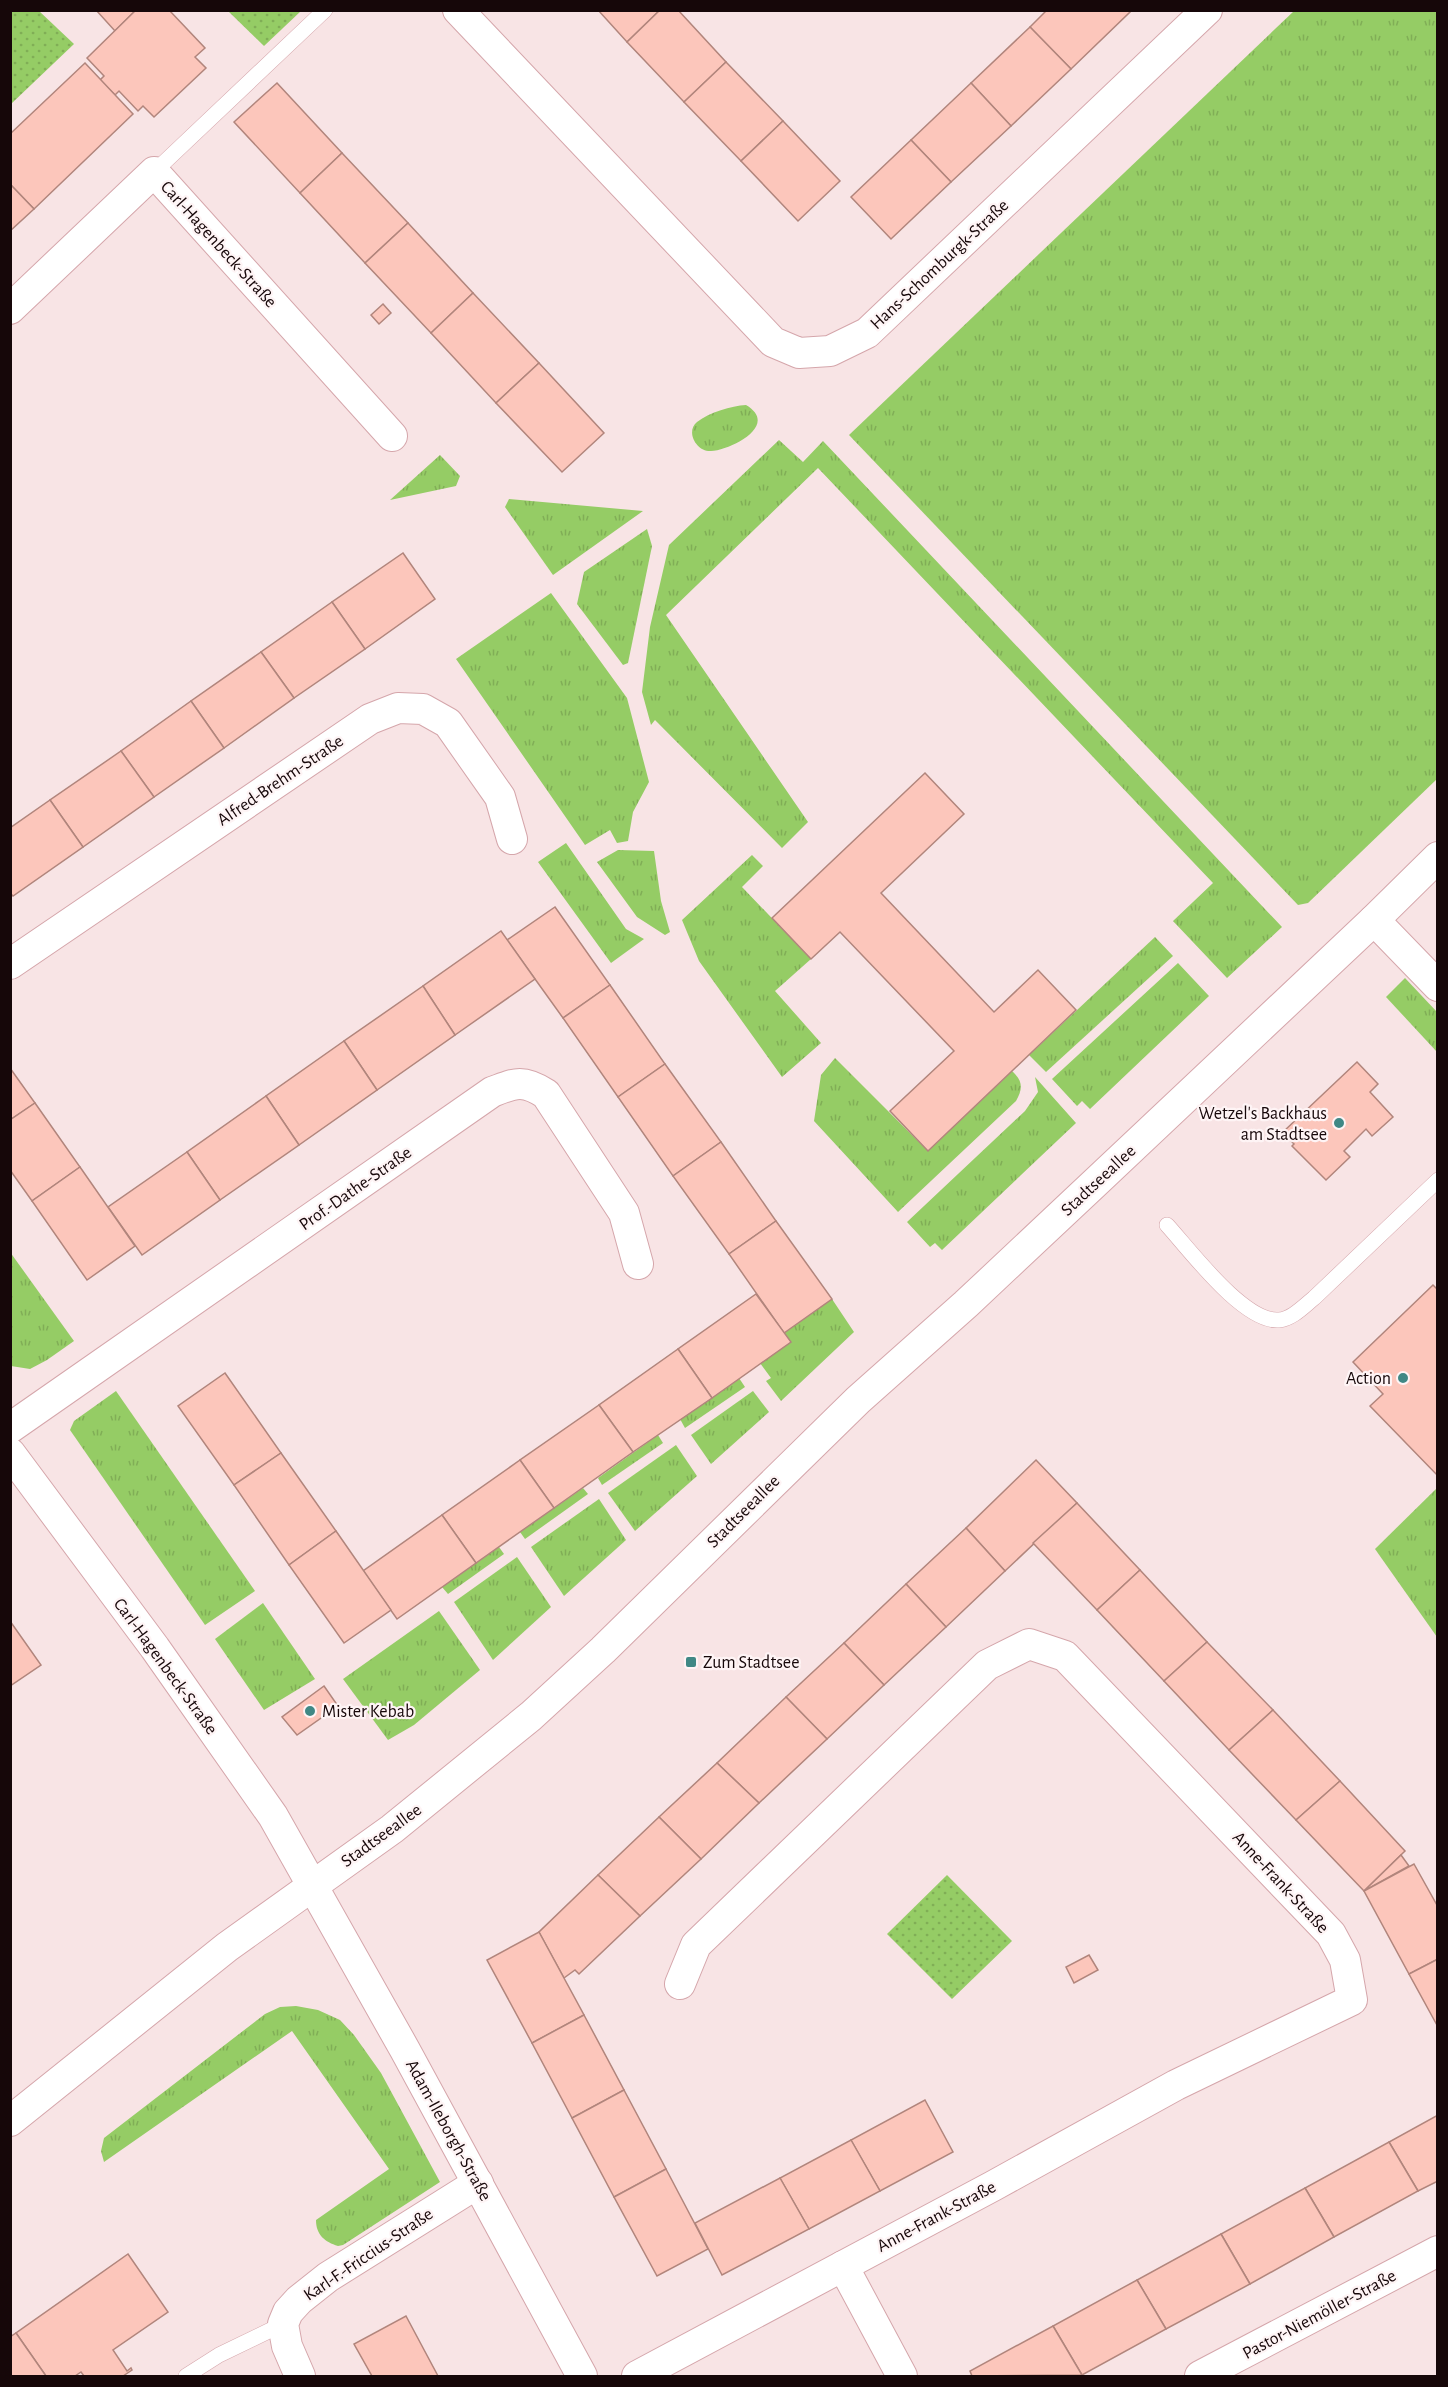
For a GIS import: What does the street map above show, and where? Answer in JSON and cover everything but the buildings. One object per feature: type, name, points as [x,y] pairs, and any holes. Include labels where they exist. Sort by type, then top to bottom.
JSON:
[{"type":"street","name":"Hans-Schomburgk-Straße","points":[[458,10],[774,342],[799,353],[830,351],[867,333],[1207,10]]},
{"type":"street","name":"Carl-Hagenbeck-Straße","points":[[10,309],[154,172],[392,436]]},
{"type":"street","name":"Alfred-Brehm-Straße","points":[[10,963],[370,719],[398,708],[423,709],[448,723],[500,797],[512,839]]},
{"type":"street","name":"Stadtseeallee","points":[[10,2121],[227,1947],[414,1812],[539,1709],[603,1650],[858,1400],[974,1296],[1374,920],[1437,857]]},
{"type":"street","points":[[1374,920],[1437,986]]},
{"type":"street","name":"Prof.-Dathe-Straße","points":[[10,1428],[492,1092],[515,1083],[533,1085],[546,1094],[624,1213],[638,1264]]},
{"type":"street","name":"Carl-Hagenbeck-Straße","points":[[10,1453],[155,1648],[273,1816],[312,1886]]},
{"type":"street","name":"Anne-Frank-Straße","points":[[637,2376],[1176,2085],[1352,2000],[1345,1960],[1331,1934],[1065,1656],[1029,1644],[987,1665],[696,1945],[680,1984]]},
{"type":"street","name":"Adam-Ileborgh-Straße","points":[[312,1886],[478,2182],[582,2376]]},
{"type":"street","name":"Karl-F.-Friccius-Straße","points":[[283,2324],[288,2312],[299,2300],[328,2277],[478,2182]]},
{"type":"street","name":"Pastor-Niemöller-Straße","points":[[1200,2376],[1437,2251]]},
{"type":"street","points":[[843,2266],[902,2376]]},
{"type":"street","points":[[283,2324],[287,2346],[300,2376]]},
{"type":"lane","points":[[154,172],[325,10]]},
{"type":"lane","points":[[1167,1225],[1236,1301],[1259,1315],[1279,1320],[1296,1313],[1314,1298],[1437,1180]]},
{"type":"lane","points":[[186,2376],[219,2355],[283,2324]]},
{"type":"green space","points":[[11,10],[39,11],[74,44],[11,104]]},
{"type":"green space","points":[[228,11],[301,11],[264,46]]},
{"type":"green space","points":[[1294,11],[1438,11],[1437,779],[1308,903],[1298,905],[849,435]]},
{"type":"green space","points":[[746,405],[755,413],[758,420],[749,435],[720,450],[706,450],[697,445],[692,431],[697,422],[721,410]]},
{"type":"green space","points":[[779,440],[803,462],[823,441],[1282,927],[1227,978],[1173,921],[1213,883],[818,468],[666,615],[808,822],[782,848],[655,720],[651,725],[642,692],[650,627],[669,545]]},
{"type":"green space","points":[[440,455],[460,476],[456,486],[390,500]]},
{"type":"green space","points":[[509,499],[643,511],[553,575],[505,507]]},
{"type":"green space","points":[[647,529],[652,546],[628,663],[623,665],[577,604],[584,572]]},
{"type":"green space","points":[[551,593],[627,698],[649,782],[633,812],[628,841],[617,843],[610,830],[585,845],[456,659]]},
{"type":"green space","points":[[566,843],[626,929],[644,939],[611,963],[538,862]]},
{"type":"green space","points":[[618,850],[654,851],[661,901],[670,932],[665,935],[637,917],[597,862]]},
{"type":"green space","points":[[752,855],[763,866],[742,887],[811,959],[775,991],[821,1043],[782,1077],[699,961],[682,920]]},
{"type":"green space","points":[[1155,937],[1173,956],[1046,1072],[1029,1055]]},
{"type":"green space","points":[[1178,963],[1209,996],[1090,1109],[1082,1101],[1077,1106],[1052,1079]]},
{"type":"green space","points":[[1405,978],[1437,1012],[1437,1052],[1386,997]]},
{"type":"green space","points":[[835,1058],[928,1151],[1012,1071],[1020,1082],[1021,1089],[1016,1101],[898,1212],[814,1121],[821,1075]]},
{"type":"green space","points":[[1035,1077],[1076,1123],[942,1250],[935,1243],[930,1247],[907,1222],[1025,1111],[1038,1092]]},
{"type":"green space","points":[[10,1252],[74,1341],[30,1369],[11,1366]]},
{"type":"green space","points":[[832,1299],[854,1332],[781,1401],[766,1381],[771,1378],[760,1363],[784,1333]]},
{"type":"green space","points":[[739,1378],[745,1387],[685,1428],[680,1419]]},
{"type":"green space","points":[[116,1391],[255,1591],[205,1625],[70,1430],[74,1421]]},
{"type":"green space","points":[[753,1391],[769,1412],[711,1464],[691,1435]]},
{"type":"green space","points":[[658,1435],[663,1443],[602,1485],[598,1478]]},
{"type":"green space","points":[[676,1445],[697,1476],[635,1531],[608,1493]]},
{"type":"green space","points":[[583,1488],[588,1494],[525,1539],[520,1532]]},
{"type":"green space","points":[[1437,1488],[1437,1637],[1375,1549]]},
{"type":"green space","points":[[599,1499],[626,1540],[564,1596],[531,1547]]},
{"type":"green space","points":[[499,1547],[504,1554],[448,1594],[442,1587]]},
{"type":"green space","points":[[517,1557],[551,1607],[493,1660],[454,1602]]},
{"type":"green space","points":[[263,1603],[315,1679],[264,1710],[215,1639]]},
{"type":"green space","points":[[439,1611],[480,1670],[414,1725],[388,1740],[343,1679]]},
{"type":"green space","points":[[947,1875],[1012,1941],[952,1999],[887,1934]]},
{"type":"green space","points":[[296,2006],[318,2010],[340,2020],[354,2035],[381,2073],[440,2182],[343,2245],[338,2246],[322,2237],[316,2220],[389,2169],[292,2031],[104,2162],[101,2151],[104,2138],[265,2014],[280,2007]]},
{"type":"place","name":"Wetzel's Backhaus am Stadtsee","points":[[1339,1123]]},
{"type":"place","name":"Action","points":[[1403,1378]]},
{"type":"place","name":"Zum Stadtsee","points":[[691,1662]]},
{"type":"place","name":"Mister Kebab","points":[[310,1711]]}]
